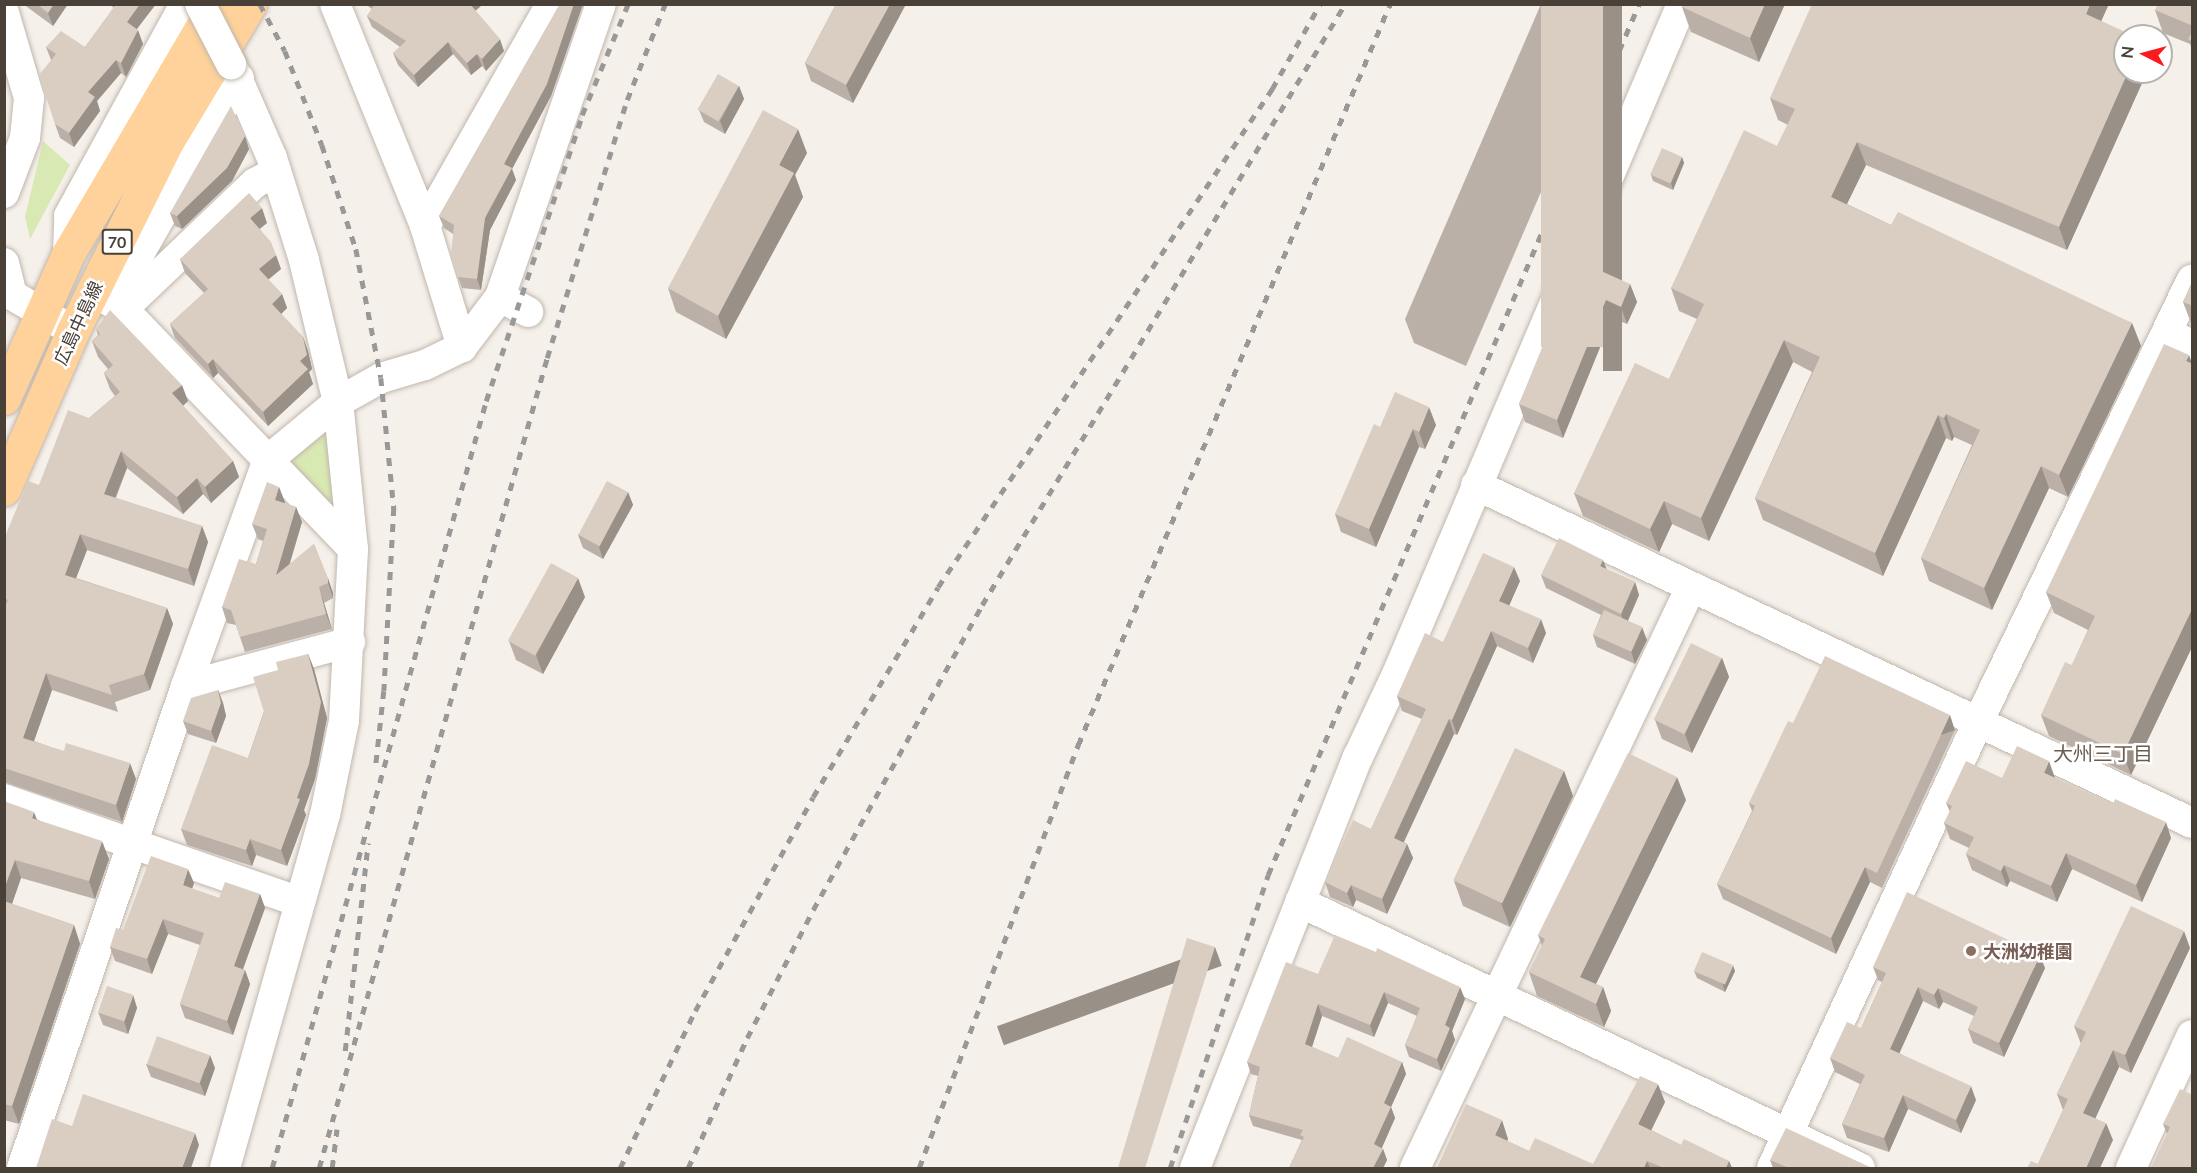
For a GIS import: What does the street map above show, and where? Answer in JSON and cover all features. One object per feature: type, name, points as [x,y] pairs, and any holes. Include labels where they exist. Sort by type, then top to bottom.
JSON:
[{"type":"main road","name":"広島中島線","points":[[4,398],[68,254],[216,4]]},
{"type":"main road","name":"広島中島線","points":[[4,489],[73,331],[109,300],[168,140],[250,4]]},
{"type":"street","points":[[68,254],[69,216],[185,4]]},
{"type":"street","points":[[200,4],[235,71],[276,172],[304,260],[338,402],[353,549],[350,642],[344,721],[330,791],[225,1168]]},
{"type":"street","points":[[335,4],[425,226],[462,347]]},
{"type":"street","points":[[425,226],[551,4]]},
{"type":"street","points":[[22,1168],[186,686],[268,460],[338,402],[381,378],[425,365],[462,347],[500,297],[601,4]]},
{"type":"street","points":[[1195,1168],[1300,902],[1682,4]]},
{"type":"street","points":[[4,13],[29,98],[15,133],[4,193]]},
{"type":"street","points":[[109,300],[235,71]]},
{"type":"street","points":[[109,300],[255,183],[276,172]]},
{"type":"street","points":[[4,262],[8,297],[73,331]]},
{"type":"street","points":[[1772,1168],[1979,720],[2180,339],[2193,280]]},
{"type":"street","points":[[500,297],[528,312]]},
{"type":"street","points":[[109,300],[353,549]]},
{"type":"street","points":[[1476,485],[1979,720],[2193,824]]},
{"type":"street","points":[[1415,1168],[1691,587]]},
{"type":"street","points":[[186,686],[350,642]]},
{"type":"street","points":[[4,799],[299,902]]},
{"type":"street","points":[[1300,902],[1860,1168]]},
{"type":"street","points":[[2131,1168],[2193,1035]]},
{"type":"green space","points":[[43,141],[70,165],[30,239],[25,217]]},
{"type":"green space","points":[[323,435],[330,438],[335,499],[326,503],[292,469],[294,455]]},
{"type":"building","points":[[37,4],[54,4],[48,13]]},
{"type":"building","points":[[116,4],[140,4],[127,22],[138,30],[121,63],[116,60],[88,92],[95,97],[69,133],[55,124],[39,75],[56,54],[46,47],[61,31],[85,47]]},
{"type":"building","points":[[375,4],[470,4],[500,39],[482,59],[477,54],[467,63],[448,42],[414,75],[393,53],[406,41],[367,16]]},
{"type":"building","points":[[560,4],[574,4],[547,84],[504,164],[512,168],[485,218],[477,279],[458,277],[451,254],[454,225],[439,216]]},
{"type":"building","points":[[836,4],[890,4],[846,85],[805,63]]},
{"type":"building","points":[[1541,4],[1603,4],[1603,347],[1541,347]]},
{"type":"building","points":[[1683,4],[1765,4],[1750,38],[1682,7]]},
{"type":"building","points":[[1812,4],[2090,4],[2086,14],[2113,26],[2113,84],[2123,84],[2059,227],[1857,142],[1831,197],[1891,225],[1898,212],[2132,323],[2059,475],[2041,466],[1984,588],[1921,558],[1980,430],[1946,414],[1944,418],[1938,415],[1875,553],[1755,498],[1820,357],[1784,340],[1701,518],[1664,501],[1650,529],[1574,493],[1635,363],[1669,379],[1704,304],[1671,288],[1744,130],[1777,146],[1795,109],[1770,98]]},
{"type":"building","points":[[2158,4],[2193,4],[2193,26],[2155,10]]},
{"type":"building","points":[[2193,30],[2193,41],[2188,39]]},
{"type":"building","points":[[718,74],[739,86],[718,122],[698,110]]},
{"type":"building","points":[[231,106],[245,136],[227,168],[177,216],[170,213]]},
{"type":"building","points":[[763,110],[798,129],[779,165],[794,173],[718,316],[668,288]]},
{"type":"building","points":[[1662,148],[1682,157],[1670,183],[1650,174]]},
{"type":"building","points":[[249,193],[262,208],[250,218],[271,242],[276,255],[259,269],[282,294],[272,304],[303,337],[307,355],[300,361],[308,369],[263,412],[213,359],[208,364],[170,324],[208,289],[180,259]]},
{"type":"building","points":[[1581,262],[1630,284],[1621,307],[1606,300],[1557,420],[1519,404],[1559,306],[1562,307]]},
{"type":"building","points":[[2193,280],[2193,306],[2183,302]]},
{"type":"building","points":[[110,310],[182,385],[172,393],[233,461],[205,487],[197,478],[177,497],[121,451],[104,494],[202,526],[188,569],[80,534],[65,575],[167,608],[144,674],[109,685],[112,695],[46,673],[23,738],[64,751],[66,743],[130,763],[116,805],[4,768],[4,609],[8,600],[4,598],[4,539],[28,481],[39,485],[68,410],[89,418],[120,392],[104,373],[113,365],[92,341],[100,334],[96,329]]},
{"type":"building","points":[[2164,344],[2189,355],[2186,361],[2193,364],[2193,607],[2123,754],[2041,715],[2065,662],[2072,665],[2095,616],[2046,592]]},
{"type":"building","points":[[1395,392],[1429,407],[1419,432],[1413,429],[1369,529],[1335,514],[1374,424],[1380,427]]},
{"type":"building","points":[[607,481],[628,492],[600,546],[578,535]]},
{"type":"building","points":[[267,482],[279,487],[275,500],[296,507],[276,575],[314,544],[328,578],[328,583],[319,587],[326,614],[240,637],[231,610],[222,607],[239,559],[256,564],[267,529],[252,524]]},
{"type":"building","points":[[1559,538],[1603,560],[1600,566],[1635,582],[1621,614],[1541,575]]},
{"type":"building","points":[[1483,553],[1514,567],[1499,601],[1541,619],[1528,648],[1491,631],[1452,720],[1449,719],[1394,838],[1407,844],[1382,899],[1351,885],[1347,893],[1325,882],[1353,820],[1371,829],[1426,709],[1397,696],[1425,633],[1443,642]]},
{"type":"building","points":[[551,563],[578,578],[535,656],[508,641]]},
{"type":"building","points":[[1604,610],[1642,627],[1631,652],[1593,635]]},
{"type":"building","points":[[1691,643],[1722,658],[1684,734],[1654,719]]},
{"type":"building","points":[[308,654],[321,702],[309,764],[297,798],[300,799],[281,850],[250,839],[246,850],[181,829],[212,745],[248,758],[264,712],[253,677],[278,670],[276,662]]},
{"type":"building","points":[[1825,656],[1950,715],[1877,873],[1865,867],[1831,938],[1717,884],[1755,806],[1749,803],[1788,721],[1793,723]]},
{"type":"building","points":[[218,690],[221,703],[211,731],[183,721],[191,698]]},
{"type":"building","points":[[2017,746],[2049,761],[2044,773],[2113,804],[2115,799],[2166,822],[2136,885],[2066,853],[2051,886],[2004,865],[2001,871],[1966,854],[1974,837],[1944,823],[1952,806],[1946,803],[1966,761],[2002,778]]},
{"type":"building","points":[[1515,748],[1564,771],[1502,903],[1453,880]]},
{"type":"building","points":[[1628,753],[1677,777],[1580,977],[1603,987],[1596,1004],[1529,972],[1545,939],[1538,935]]},
{"type":"building","points":[[4,801],[34,812],[32,818],[102,841],[89,881],[15,860],[4,889]]},
{"type":"building","points":[[151,856],[188,869],[183,885],[219,898],[225,882],[260,894],[234,966],[245,970],[227,1021],[180,1004],[204,933],[163,919],[147,959],[110,947],[116,928],[123,930]]},
{"type":"building","points":[[1907,892],[2040,955],[1999,1043],[1968,1029],[1978,1007],[1938,988],[1934,995],[1918,987],[1890,1049],[1971,1086],[1956,1120],[1903,1095],[1884,1138],[1842,1124],[1865,1075],[1830,1058],[1847,1022],[1861,1028],[1886,973],[1873,967]]},
{"type":"building","points":[[4,901],[74,925],[12,1106],[4,1104]]},
{"type":"building","points":[[2131,906],[2184,931],[2125,1055],[2113,1050],[2083,1113],[2106,1123],[2086,1168],[2027,1168],[2031,1161],[2038,1164],[2068,1099],[2057,1094],[2086,1032],[2074,1026]]},
{"type":"building","points":[[1335,935],[1376,952],[1377,948],[1460,987],[1445,1025],[1450,1028],[1437,1059],[1405,1045],[1420,1008],[1384,992],[1370,1025],[1318,1004],[1305,1044],[1338,1058],[1347,1037],[1402,1062],[1384,1103],[1391,1107],[1374,1144],[1383,1149],[1373,1168],[1289,1168],[1304,1137],[1300,1135],[1303,1130],[1249,1115],[1260,1067],[1247,1062],[1286,962],[1318,974]]},
{"type":"building","points":[[1187,938],[1215,947],[1145,1168],[1118,1168]]},
{"type":"building","points":[[1702,952],[1733,965],[1725,985],[1694,971]]},
{"type":"building","points":[[107,986],[133,995],[124,1022],[98,1012]]},
{"type":"building","points":[[157,1036],[210,1055],[199,1083],[147,1064]]},
{"type":"building","points":[[1640,1076],[1658,1084],[1638,1124],[1681,1145],[1684,1139],[1729,1161],[1726,1168],[1664,1168],[1647,1161],[1644,1168],[1437,1168],[1466,1104],[1502,1120],[1495,1135],[1529,1151],[1535,1138],[1593,1164]]},
{"type":"building","points":[[2180,1089],[2193,1095],[2193,1168],[2151,1168],[2170,1127],[2163,1124]]},
{"type":"building","points":[[83,1094],[195,1133],[182,1168],[36,1168],[52,1119],[72,1126]]},
{"type":"building","points":[[1786,1128],[1872,1168],[1789,1168],[1770,1160]]},
{"type":"railway","points":[[260,4],[285,51],[322,145],[356,249],[381,378],[394,508],[384,691],[376,765]]},
{"type":"railway","points":[[272,1168],[486,401],[582,115],[628,4]]},
{"type":"railway","points":[[319,1168],[547,358],[627,100],[665,4]]},
{"type":"railway","points":[[620,1168],[695,1011],[813,797],[938,587],[1272,89],[1320,4]]},
{"type":"railway","points":[[688,1168],[747,1038],[813,910],[982,605],[1345,4]]},
{"type":"railway","points":[[919,1168],[1078,745],[1390,4]]},
{"type":"railway","points":[[1170,1168],[1268,875],[1639,4]]},
{"type":"railway","points":[[345,1051],[368,843]]},
{"type":"railway","points":[[332,1168],[337,1129]]},
{"type":"place","name":"大洲幼稚園","points":[[1971,951]]},
{"type":"district","name":"大州三丁目","points":[[2103,753]]}]
